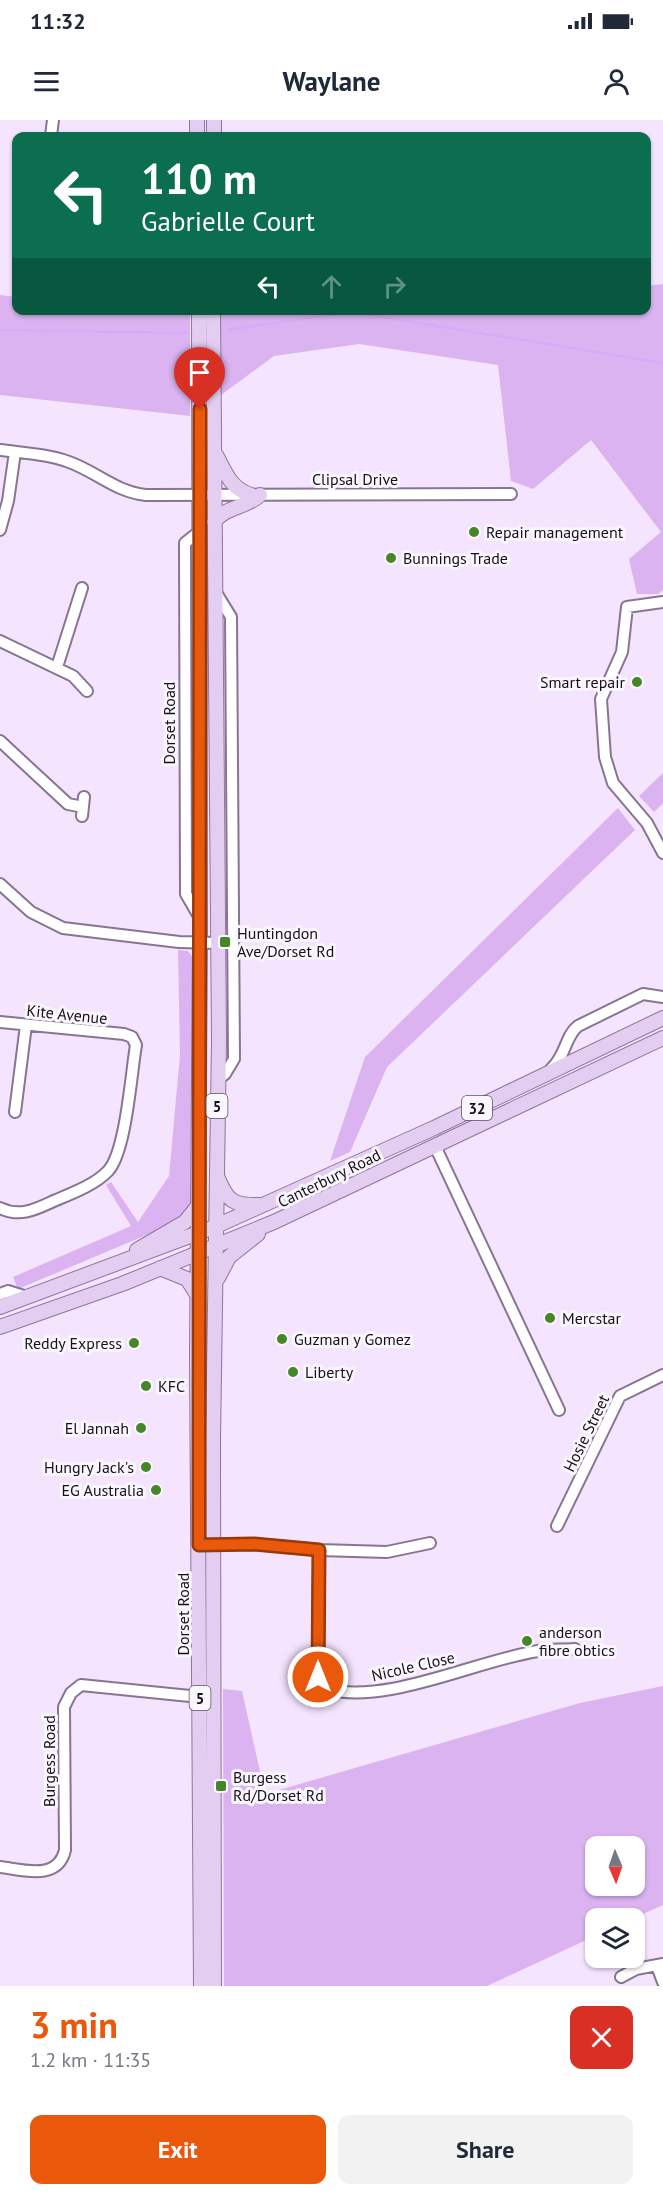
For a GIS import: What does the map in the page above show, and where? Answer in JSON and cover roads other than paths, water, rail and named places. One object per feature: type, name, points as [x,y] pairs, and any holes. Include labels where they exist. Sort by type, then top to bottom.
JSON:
[{"type":"main road","name":"Dorset Road","points":[[199,315],[206,494],[214,522],[218,1079],[214,1227],[216,1283],[206,1545]]},
{"type":"main road","name":"Dorset Road","points":[[201,1986],[206,1545],[198,1296],[200,531],[214,451],[213,315]]},
{"type":"main road","points":[[214,451],[228,480],[238,489],[255,495],[254,500],[226,510],[214,522]]},
{"type":"main road","name":"Canterbury Road","points":[[0,1307],[198,1234],[544,1076],[663,1018]]},
{"type":"main road","name":"Canterbury Road","points":[[0,1327],[198,1254],[274,1222],[663,1038]]},
{"type":"main road","points":[[524,1085],[531,1100]]},
{"type":"main road","points":[[215,1171],[225,1196],[248,1205],[264,1205]]},
{"type":"main road","points":[[98,1272],[185,1222],[198,1207]]},
{"type":"main road","points":[[216,1283],[229,1257],[274,1222]]},
{"type":"main road","points":[[160,1268],[187,1279],[198,1296]]},
{"type":"main road","name":"Dorset Road","points":[[206,1697],[214,1986]]},
{"type":"street","name":"Clipsal Drive","points":[[0,450],[64,460],[117,488],[135,494],[511,494]]},
{"type":"street","points":[[0,530],[8,501],[15,452]]},
{"type":"street","points":[[57,667],[82,588]]},
{"type":"street","points":[[215,591],[231,617],[234,1059],[225,1074],[218,1079]]},
{"type":"street","points":[[663,602],[627,607],[622,652],[602,694],[600,706],[609,775],[617,789],[647,823],[663,853]]},
{"type":"street","points":[[0,641],[57,667],[78,680],[87,691]]},
{"type":"street","points":[[0,741],[68,804],[83,807]]},
{"type":"street","points":[[216,821],[231,805]]},
{"type":"street","points":[[0,884],[40,918],[63,928],[217,943]]},
{"type":"street","points":[[544,1076],[562,1059],[572,1031],[578,1026],[643,994],[663,997]]},
{"type":"street","name":"Kite Avenue","points":[[0,1022],[132,1037],[136,1046],[122,1141],[110,1170],[69,1195],[31,1211],[11,1213],[0,1208]]},
{"type":"street","points":[[15,1112],[26,1025]]},
{"type":"street","points":[[435,1146],[559,1410]]},
{"type":"street","name":"Canterbury Road","points":[[0,1294],[8,1291],[27,1297]]},
{"type":"street","name":"Hosie Street","points":[[557,1526],[620,1396],[663,1375]]},
{"type":"street","points":[[206,1545],[254,1544],[319,1550],[387,1552],[430,1543]]},
{"type":"street","name":"Nicole Close","points":[[319,1550],[318,1677],[325,1689],[337,1692],[382,1690],[538,1651],[575,1649]]},
{"type":"street","name":"Burgess Road","points":[[0,1867],[40,1872],[55,1869],[62,1861],[65,1850],[64,1707],[71,1692],[81,1685],[206,1697]]},
{"type":"street","points":[[621,1977],[636,1969],[660,1965],[663,1982]]},
{"type":"waterway","points":[[227,330],[331,315]]},
{"type":"waterway","points":[[370,315],[663,363]]},
{"type":"waterway","points":[[0,330],[187,333]]},
{"type":"place","name":"Repair management","points":[[474,532]]},
{"type":"place","name":"Bunnings Trade","points":[[391,558]]},
{"type":"place","name":"Smart repair","points":[[637,682]]},
{"type":"place","name":"Huntingdon Ave/Dorset Rd","points":[[225,942]]},
{"type":"place","name":"Mercstar","points":[[550,1318]]},
{"type":"place","name":"Guzman y Gomez","points":[[282,1339]]},
{"type":"place","name":"Reddy Express","points":[[134,1343]]},
{"type":"place","name":"Liberty","points":[[293,1372]]},
{"type":"place","name":"KFC","points":[[146,1386]]},
{"type":"place","name":"El Jannah","points":[[141,1428]]},
{"type":"place","name":"Hungry Jack's","points":[[146,1467]]},
{"type":"place","name":"EG Australia","points":[[156,1490]]},
{"type":"place","name":"anderson fibre obtics","points":[[527,1641]]},
{"type":"place","name":"Burgess Rd/Dorset Rd","points":[[221,1786]]}]
